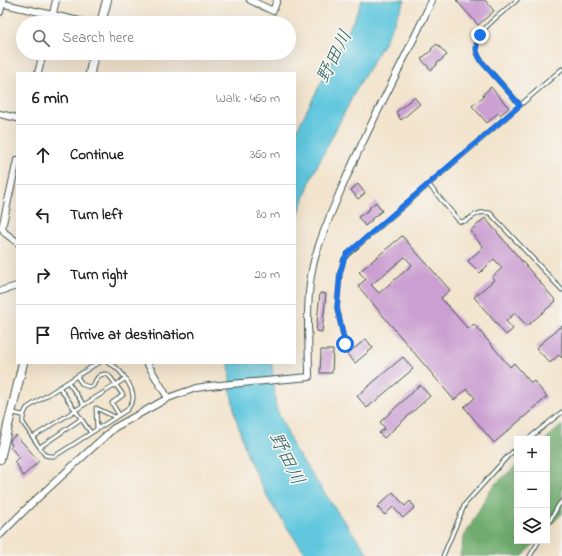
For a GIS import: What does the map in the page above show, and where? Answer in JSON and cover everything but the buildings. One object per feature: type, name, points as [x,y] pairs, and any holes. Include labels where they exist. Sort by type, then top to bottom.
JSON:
[{"type":"street","points":[[52,15],[56,0]]},
{"type":"street","points":[[103,16],[107,0]]},
{"type":"street","points":[[250,0],[273,11],[276,0]]},
{"type":"street","points":[[0,535],[114,428],[168,398],[196,388],[209,386],[309,377],[309,288],[313,265],[323,232],[354,161],[410,49],[432,0]]},
{"type":"street","points":[[0,12],[2,2],[56,16]]},
{"type":"street","points":[[38,72],[41,60]]},
{"type":"street","points":[[90,72],[93,60]]},
{"type":"street","points":[[0,114],[16,118]]},
{"type":"street","points":[[16,164],[3,217],[2,228],[5,234],[16,241]]},
{"type":"street","points":[[0,291],[16,286]]},
{"type":"street","points":[[0,459],[23,364]]},
{"type":"street","points":[[148,364],[168,398]]},
{"type":"lane","points":[[517,0],[485,28],[480,35],[476,48],[477,54],[482,62],[520,105]]},
{"type":"lane","points":[[345,344],[337,308],[340,273],[347,254],[562,69]]},
{"type":"lane","points":[[429,185],[459,221],[464,222],[476,214],[484,212],[490,213],[562,290]]},
{"type":"lane","points":[[96,364],[27,408],[23,415],[23,423],[45,455],[55,456],[127,410],[133,400],[132,389],[119,369],[112,364]]},
{"type":"lane","points":[[77,376],[86,387],[93,386],[99,376],[104,374],[109,376],[123,395],[112,403],[117,416]]},
{"type":"lane","points":[[33,437],[125,379]]},
{"type":"lane","points":[[68,382],[84,405]]},
{"type":"lane","points":[[59,387],[91,433]]},
{"type":"lane","points":[[97,429],[96,408],[117,416]]},
{"type":"lane","points":[[532,436],[562,412]]},
{"type":"lane","points":[[11,413],[23,415]]},
{"type":"lane","points":[[40,447],[81,419]]},
{"type":"lane","points":[[443,556],[465,504],[514,451]]},
{"type":"lane","points":[[550,521],[562,501]]},
{"type":"lane","points":[[530,556],[537,544]]},
{"type":"green space","points":[[562,425],[562,514],[550,525],[550,436]]},
{"type":"green space","points":[[514,468],[514,544],[533,544],[523,556],[460,556],[464,537],[492,487]]},
{"type":"water","points":[[362,0],[405,0],[384,43],[357,88],[312,176],[296,222],[296,131],[354,19]]},
{"type":"water","name":"野田川","points":[[229,364],[272,364],[276,408],[295,450],[370,556],[308,556],[270,502],[248,458],[236,418],[231,394]]},
{"type":"route","points":[[345,344],[337,308],[340,273],[347,254],[429,185],[520,105],[492,74],[477,54],[476,48],[480,35]]}]
